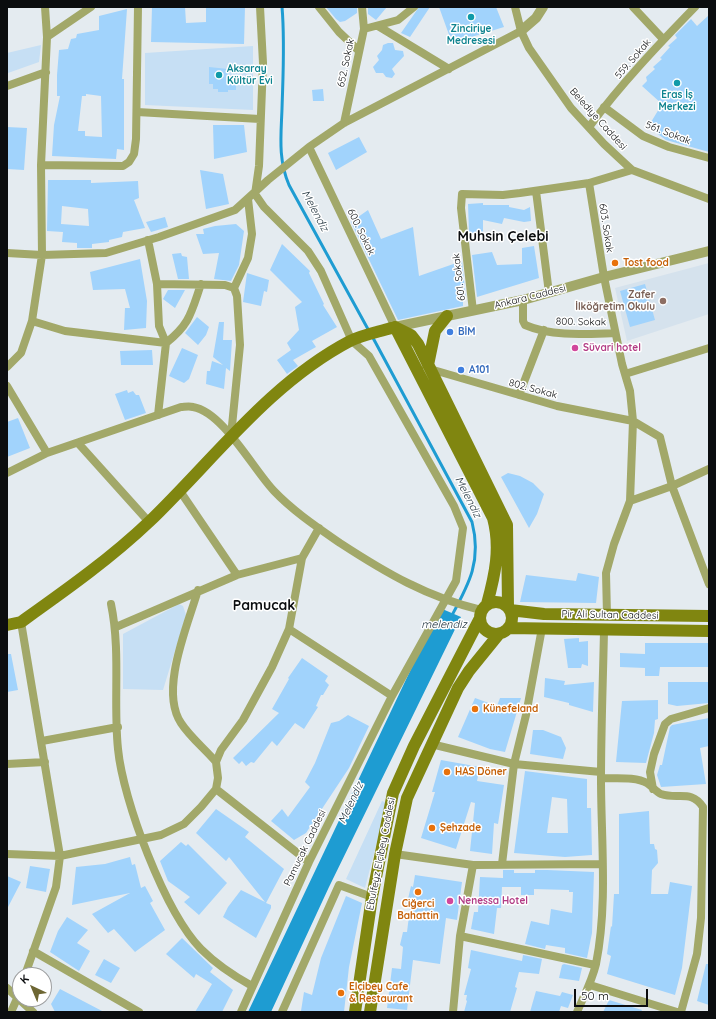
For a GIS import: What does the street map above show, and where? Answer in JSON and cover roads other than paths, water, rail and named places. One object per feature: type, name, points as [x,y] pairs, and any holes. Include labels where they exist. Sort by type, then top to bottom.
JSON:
[{"type":"main road","points":[[429,367],[435,331],[447,316]]},
{"type":"main road","points":[[7,625],[21,622],[97,568],[149,522],[231,436],[294,378],[323,357],[352,341],[393,327],[411,335],[429,367],[507,525],[509,609],[512,620],[504,631]]},
{"type":"main road","name":"Ebulfeyz Elçibey Caddesi","points":[[355,1012],[372,897],[393,793],[414,746],[482,612],[497,562],[498,543],[493,518],[393,327]]},
{"type":"main road","points":[[509,609],[498,602],[482,612],[483,628],[487,632],[542,628],[709,631]]},
{"type":"main road","name":"Pir Ali Sultan Caddesi","points":[[509,609],[544,614],[709,616]]},
{"type":"main road","name":"Ebulfeyz Elçibey Caddesi","points":[[370,1012],[395,854],[407,798],[458,688],[469,671],[504,631]]},
{"type":"street","points":[[7,367],[21,353],[32,321],[42,255],[41,165],[47,36],[45,7]]},
{"type":"street","points":[[47,36],[91,7]]},
{"type":"street","points":[[41,165],[123,166],[129,162],[134,154],[137,112],[138,7]]},
{"type":"street","points":[[231,436],[240,345],[237,296],[234,288],[248,258],[251,240],[251,196],[259,166],[263,63],[260,7]]},
{"type":"street","points":[[319,7],[339,32],[358,50]]},
{"type":"street","name":"652. Sokak","points":[[344,123],[358,50],[364,29],[362,7]]},
{"type":"street","points":[[364,29],[398,20],[414,7]]},
{"type":"street","name":"Belediye Caddesi","points":[[515,7],[521,31],[529,48],[571,108],[604,144],[632,170],[709,199]]},
{"type":"street","points":[[7,253],[42,255],[106,253],[235,210],[268,180],[309,147],[344,123],[521,31],[536,18],[543,7]]},
{"type":"street","points":[[633,7],[663,39]]},
{"type":"street","name":"559. Sokak","points":[[589,127],[604,107],[663,39],[695,7]]},
{"type":"street","points":[[378,26],[449,69]]},
{"type":"street","points":[[7,86],[46,72]]},
{"type":"street","name":"561. Sokak","points":[[604,107],[643,136],[669,147],[709,158]]},
{"type":"street","points":[[137,112],[260,120]]},
{"type":"street","name":"600. Sokak","points":[[309,147],[393,327]]},
{"type":"street","points":[[549,293],[536,191],[589,183],[632,170]]},
{"type":"street","name":"603. Sokak","points":[[589,183],[604,277],[615,332],[630,391],[633,421],[630,501],[614,544],[606,573],[608,615]]},
{"type":"street","name":"601. Sokak","points":[[474,311],[462,208],[462,194],[503,195],[536,191]]},
{"type":"street","points":[[251,196],[308,251],[321,271],[352,341]]},
{"type":"street","points":[[148,240],[157,284],[159,326],[166,343],[158,415]]},
{"type":"street","name":"Ankara Caddesi","points":[[393,327],[523,300],[604,277],[709,251]]},
{"type":"street","points":[[157,284],[225,285],[234,288]]},
{"type":"street","points":[[32,321],[65,331],[166,343],[180,332],[189,319],[201,284]]},
{"type":"street","name":"800. Sokak","points":[[523,300],[523,321],[525,325],[544,330],[584,334],[615,332]]},
{"type":"street","points":[[519,396],[544,330]]},
{"type":"street","name":"Pamucak Caddesi","points":[[241,1012],[308,862],[392,696],[449,600],[456,582],[463,528],[454,506],[369,356],[352,341]]},
{"type":"street","points":[[625,374],[709,348]]},
{"type":"street","name":"802. Sokak","points":[[429,367],[519,396],[557,406],[633,421],[660,437],[672,486],[709,584]]},
{"type":"street","points":[[7,386],[47,453]]},
{"type":"street","points":[[7,473],[47,453],[180,407],[193,407],[213,418],[231,436],[273,490],[300,515],[385,572],[407,584],[482,612]]},
{"type":"street","points":[[78,443],[149,522]]},
{"type":"street","points":[[630,501],[672,486],[709,469]]},
{"type":"street","points":[[180,491],[237,575]]},
{"type":"street","points":[[7,854],[60,856],[143,840],[161,835],[184,824],[216,789],[218,778],[216,762],[221,750],[250,706],[272,667],[290,629],[302,558],[319,528]]},
{"type":"street","points":[[116,626],[198,590],[237,575],[302,558]]},
{"type":"street","points":[[198,590],[173,675],[173,706],[181,723],[216,762]]},
{"type":"street","points":[[111,604],[116,626],[118,750],[129,804],[143,840],[175,912],[200,948],[232,975],[252,986]]},
{"type":"street","points":[[21,622],[60,856],[56,887],[28,967]]},
{"type":"street","points":[[502,864],[514,764],[526,715],[542,628]]},
{"type":"street","points":[[290,629],[392,696]]},
{"type":"street","points":[[577,1012],[590,985],[600,934],[604,630]]},
{"type":"street","points":[[654,789],[650,772],[654,754],[665,724],[671,719],[709,708]]},
{"type":"street","points":[[42,741],[118,727]]},
{"type":"street","points":[[431,744],[514,764],[639,780],[646,783],[660,794],[671,796],[692,796],[699,801],[703,807],[701,918],[698,947],[681,1012]]},
{"type":"street","points":[[7,764],[45,762]]},
{"type":"street","points":[[216,789],[308,862]]},
{"type":"street","points":[[395,854],[473,865],[602,864]]},
{"type":"street","points":[[453,1012],[460,936],[473,865]]},
{"type":"street","points":[[282,1012],[339,885],[372,897]]},
{"type":"street","points":[[460,936],[595,965]]},
{"type":"street","points":[[33,951],[139,1012]]},
{"type":"street","points":[[590,985],[677,1012]]},
{"type":"water","name":"melendiz","points":[[440,608],[461,617],[329,887],[271,1012],[248,1012]]},
{"type":"waterway","name":"Melendiz","points":[[282,7],[284,58],[281,147],[283,166],[289,185],[369,331]]},
{"type":"waterway","name":"Melendiz","points":[[372,336],[472,522],[475,536],[472,572],[451,617]]},
{"type":"place","name":"Zinciriye Medresesi","points":[[471,17]]},
{"type":"place","name":"Aksaray Kültür Evi","points":[[219,75]]},
{"type":"place","name":"Eras İş Merkezi","points":[[677,83]]},
{"type":"place","name":"Tost food","points":[[615,263]]},
{"type":"place","name":"Zafer İlköğretim Okulu","points":[[663,301]]},
{"type":"place","name":"BİM","points":[[450,332]]},
{"type":"place","name":"Süvari hotel","points":[[575,348]]},
{"type":"place","name":"A101","points":[[461,370]]},
{"type":"place","name":"Künefeland","points":[[475,709]]},
{"type":"place","name":"HAS Döner","points":[[447,772]]},
{"type":"place","name":"Şehzade","points":[[432,828]]},
{"type":"place","name":"Ciğerci Bahattin","points":[[418,892]]},
{"type":"place","name":"Nenessa Hotel","points":[[450,901]]},
{"type":"place","name":"Elçibey Cafe & Restaurant","points":[[341,993]]},
{"type":"district","name":"Muhsin Çelebi","points":[[503,237]]},
{"type":"district","name":"Pamucak","points":[[264,606]]}]
